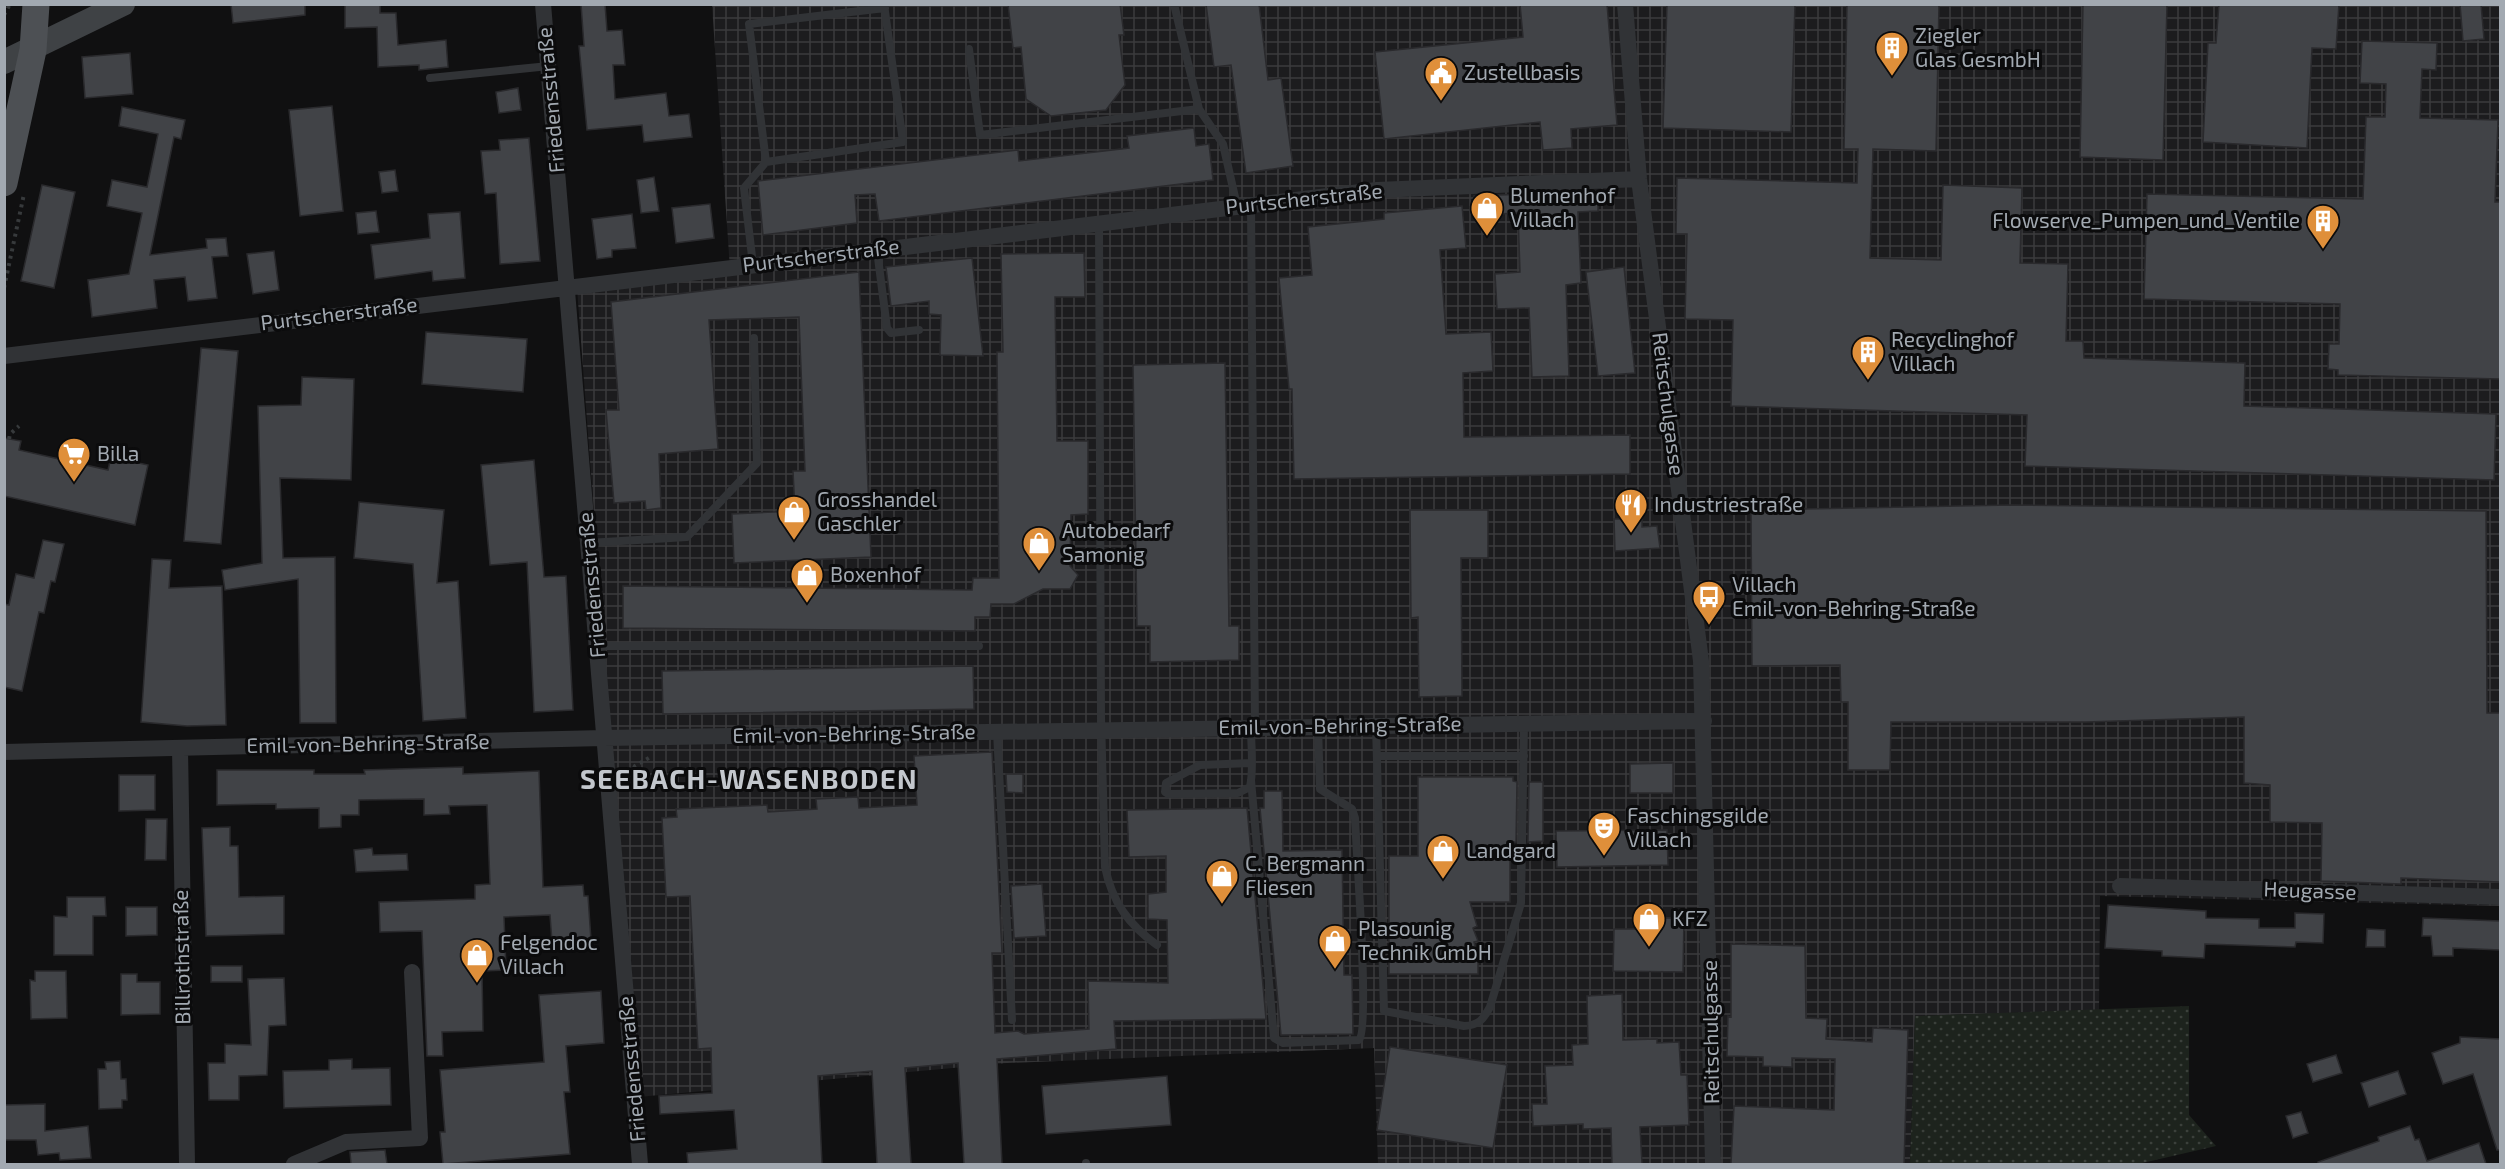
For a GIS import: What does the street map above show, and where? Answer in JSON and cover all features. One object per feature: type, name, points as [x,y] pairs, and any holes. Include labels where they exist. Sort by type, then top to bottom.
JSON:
[{"type":"main road","points":[[15,186],[33,50],[36,4]]},
{"type":"street","points":[[4,62],[33,50],[123,4]]},
{"type":"street","name":"Friedensstraße","points":[[543,4],[640,1164]]},
{"type":"street","name":"Reitschulgasse","points":[[1625,4],[1640,180],[1697,628],[1704,721],[1713,1164]]},
{"type":"street","name":"Purtscherstraße","points":[[4,356],[1377,190],[1640,180]]},
{"type":"street","name":"Emil-von-Behring-Straße","points":[[4,752],[604,738],[1704,721]]},
{"type":"street","name":"Billrothstraße","points":[[180,749],[187,1164]]},
{"type":"street","name":"Heugasse","points":[[2120,886],[2500,897]]},
{"type":"street","points":[[294,1164],[345,1142],[420,1138],[412,972]]},
{"type":"lane","points":[[1174,4],[1199,109],[1223,144],[1244,205],[1253,728],[1251,780],[1274,1038],[1283,1043],[1359,1040],[1364,1031],[1355,818],[1352,809],[1320,789],[1318,726]]},
{"type":"lane","points":[[753,265],[744,188],[766,162],[903,142],[885,6],[749,24],[766,162]]},
{"type":"lane","points":[[969,49],[980,135],[1199,109]]},
{"type":"lane","points":[[430,78],[549,66]]},
{"type":"lane","points":[[1099,223],[1101,730],[1105,867],[1109,887],[1131,924],[1157,945]]},
{"type":"lane","points":[[877,250],[887,328],[897,334],[919,330]]},
{"type":"lane","points":[[588,543],[687,537],[757,463],[754,338]]},
{"type":"lane","points":[[597,646],[979,646]]},
{"type":"lane","points":[[1376,726],[1383,1011],[1464,1026],[1475,1025],[1483,1020],[1490,1007],[1521,903],[1524,723]]},
{"type":"lane","points":[[997,732],[1012,1020]]},
{"type":"lane","points":[[1377,756],[1524,756]]},
{"type":"lane","points":[[1251,763],[1200,765],[1166,783],[1164,787],[1168,794],[1238,793],[1250,787],[1251,780]]},
{"type":"path","points":[[4,15],[10,4]]},
{"type":"path","points":[[4,288],[15,186]]},
{"type":"path","points":[[8,435],[19,426]]},
{"type":"path","points":[[626,788],[628,776],[635,766],[656,755]]},
{"type":"shaded area","points":[[712,5],[2500,5],[2500,906],[2100,896],[2099,1010],[1915,1016],[1910,1164],[1378,1164],[1374,1048],[1007,1063],[638,1097],[577,288],[730,269]]},
{"type":"shaded area","points":[[2189,1006],[2189,1115],[2216,1146],[2138,1164],[1910,1164],[1915,1016]]},
{"type":"building","points":[[231,4],[305,4],[305,15],[233,23]]},
{"type":"building","points":[[345,4],[380,4],[380,13],[396,13],[398,45],[446,40],[448,67],[419,70],[419,65],[378,67],[377,27],[345,28]]},
{"type":"building","points":[[581,4],[605,4],[607,31],[622,30],[625,65],[613,65],[615,99],[666,93],[669,116],[689,114],[692,137],[644,142],[642,125],[587,130],[579,46],[584,46]]},
{"type":"building","points":[[1008,4],[1120,4],[1124,35],[1119,35],[1125,85],[1106,110],[1051,116],[1026,99],[1021,47],[1013,48]]},
{"type":"building","points":[[1206,4],[1259,4],[1268,80],[1281,78],[1293,166],[1246,173],[1231,65],[1214,67]]},
{"type":"building","points":[[1520,4],[1607,4],[1617,125],[1571,129],[1572,148],[1543,150],[1540,122],[1384,139],[1375,52],[1523,37]]},
{"type":"building","points":[[1667,4],[1795,4],[1791,132],[1663,128]]},
{"type":"building","points":[[1847,4],[1939,4],[1936,151],[1873,149],[1870,258],[1941,260],[1943,185],[2022,188],[2020,263],[2068,264],[2066,341],[2083,341],[2084,358],[2245,363],[2244,406],[2496,414],[2494,480],[2025,466],[2027,415],[1731,406],[1733,320],[1685,319],[1687,234],[1676,234],[1677,178],[1857,183],[1858,149],[1844,149]]},
{"type":"building","points":[[2083,4],[2167,4],[2163,160],[2080,157]]},
{"type":"building","points":[[2219,4],[2339,4],[2336,49],[2312,48],[2307,148],[2203,142],[2208,43],[2216,43]]},
{"type":"building","points":[[2460,4],[2481,4],[2484,39],[2463,41]]},
{"type":"building","name":"Flowserve_Pumpen_und_Ventile","points":[[2362,41],[2437,43],[2436,70],[2422,69],[2420,118],[2498,120],[2495,202],[2500,202],[2500,379],[2338,375],[2338,370],[2328,369],[2329,344],[2339,344],[2340,304],[2144,299],[2147,194],[2363,199],[2366,117],[2385,117],[2386,84],[2360,83]]},
{"type":"building","points":[[130,53],[133,94],[85,98],[82,57]]},
{"type":"building","points":[[518,88],[521,110],[499,113],[496,92]]},
{"type":"building","points":[[332,106],[343,211],[300,216],[289,110]]},
{"type":"building","points":[[122,107],[185,120],[181,139],[174,137],[150,255],[207,248],[206,239],[226,238],[228,256],[212,257],[217,298],[188,301],[185,277],[154,280],[157,308],[92,317],[88,280],[129,274],[142,213],[107,206],[112,180],[147,187],[158,134],[119,126]]},
{"type":"building","points":[[1194,128],[1196,146],[1209,144],[1213,180],[879,221],[875,194],[855,195],[857,223],[763,235],[758,181],[1018,150],[1019,161],[1129,148],[1127,136]]},
{"type":"building","points":[[529,138],[540,261],[500,264],[496,193],[485,194],[481,151],[500,150],[499,140]]},
{"type":"building","points":[[395,170],[398,191],[382,193],[379,172]]},
{"type":"building","points":[[654,177],[659,211],[641,213],[637,180]]},
{"type":"building","points":[[42,185],[75,192],[54,288],[21,281]]},
{"type":"building","points":[[1598,191],[1598,211],[1578,212],[1581,283],[1566,285],[1569,376],[1532,377],[1529,308],[1497,309],[1495,274],[1520,272],[1518,213],[1474,215],[1474,196]]},
{"type":"building","points":[[710,204],[714,238],[676,243],[672,208]]},
{"type":"building","points":[[1462,206],[1466,248],[1440,250],[1446,334],[1491,332],[1493,371],[1463,373],[1464,437],[1630,435],[1630,474],[1294,479],[1292,389],[1289,389],[1279,278],[1312,275],[1308,227],[1384,219],[1384,213]]},
{"type":"building","points":[[376,211],[379,232],[358,234],[356,213]]},
{"type":"building","points":[[460,212],[465,278],[433,281],[432,271],[375,279],[371,245],[430,238],[428,214]]},
{"type":"building","points":[[632,214],[636,248],[612,250],[612,257],[597,259],[592,219]]},
{"type":"building","points":[[274,251],[279,290],[253,294],[247,254]]},
{"type":"building","points":[[1084,253],[1085,297],[1055,297],[1057,441],[1088,441],[1088,514],[1071,515],[1070,566],[1078,575],[1070,589],[1043,589],[1014,604],[991,604],[990,617],[975,617],[975,631],[623,628],[623,586],[972,590],[973,578],[999,578],[997,352],[1003,352],[1001,254]]},
{"type":"building","points":[[972,258],[983,356],[940,355],[941,315],[929,314],[929,301],[891,306],[886,267]]},
{"type":"building","points":[[1624,267],[1635,373],[1598,376],[1586,272]]},
{"type":"building","points":[[859,272],[871,557],[734,563],[732,514],[795,511],[793,471],[805,471],[799,317],[709,320],[718,449],[659,454],[661,508],[646,510],[645,501],[614,503],[606,410],[619,410],[611,302]]},
{"type":"building","points":[[426,332],[527,339],[523,392],[422,384]]},
{"type":"building","points":[[201,348],[238,351],[221,544],[184,541]]},
{"type":"building","points":[[1225,363],[1229,626],[1239,626],[1239,660],[1150,662],[1150,626],[1137,626],[1133,365]]},
{"type":"building","points":[[302,377],[354,379],[351,480],[280,478],[283,558],[335,557],[336,723],[300,723],[298,579],[225,590],[222,570],[262,563],[258,406],[301,405]]},
{"type":"building","name":"Billa","points":[[4,438],[21,441],[19,450],[108,470],[111,457],[148,465],[135,525],[4,496]]},
{"type":"building","points":[[534,460],[544,577],[566,576],[573,710],[534,712],[527,562],[490,565],[481,465]]},
{"type":"building","points":[[359,502],[444,510],[437,583],[458,581],[466,718],[423,721],[413,564],[354,558]]},
{"type":"building","points":[[2012,505],[2486,511],[2487,713],[2500,713],[2500,882],[2401,878],[2401,884],[2321,881],[2322,823],[2270,822],[2270,785],[2244,783],[2244,717],[2086,722],[1891,722],[1890,770],[1848,770],[1848,702],[1841,702],[1840,665],[1752,666],[1751,510]]},
{"type":"building","points":[[1410,510],[1488,510],[1488,558],[1461,558],[1462,696],[1419,697],[1418,617],[1411,618]]},
{"type":"building","points":[[1614,519],[1642,519],[1642,527],[1657,526],[1660,548],[1615,551]]},
{"type":"building","points":[[43,540],[64,544],[55,582],[51,581],[44,613],[39,612],[22,691],[4,687],[4,604],[9,605],[16,574],[34,578]]},
{"type":"building","points":[[152,559],[171,560],[169,588],[222,586],[226,725],[187,726],[141,722]]},
{"type":"building","points":[[973,666],[974,709],[663,714],[662,671]]},
{"type":"building","points":[[992,752],[1002,953],[992,953],[995,1033],[1018,1031],[1024,1034],[1089,1029],[1088,981],[1168,983],[1167,920],[1148,919],[1148,894],[1166,892],[1166,856],[1129,857],[1127,810],[1247,808],[1266,1019],[1114,1021],[1116,1049],[997,1059],[1002,1164],[964,1164],[958,1063],[905,1068],[911,1164],[877,1164],[872,1071],[818,1076],[822,1164],[688,1164],[687,1153],[737,1149],[734,1110],[660,1114],[659,1096],[712,1093],[711,1048],[698,1049],[690,896],[666,897],[662,818],[677,817],[676,809],[767,805],[768,812],[817,809],[816,799],[858,797],[859,808],[917,805],[914,756]]},
{"type":"building","points":[[1673,763],[1673,793],[1630,793],[1630,764]]},
{"type":"building","points":[[463,767],[463,774],[539,771],[543,887],[583,885],[584,896],[588,896],[591,940],[552,942],[550,915],[504,917],[506,970],[482,971],[483,1031],[442,1032],[443,1056],[427,1056],[422,931],[380,932],[379,902],[475,899],[475,885],[490,884],[487,805],[449,806],[450,814],[424,815],[424,799],[359,800],[359,815],[341,815],[341,827],[319,828],[319,808],[276,809],[276,804],[217,805],[217,770],[314,770],[314,774],[365,774],[364,770]]},
{"type":"building","points":[[1006,774],[1023,774],[1023,793],[1007,792]]},
{"type":"building","points":[[119,775],[155,775],[155,810],[119,811]]},
{"type":"building","points":[[1418,777],[1513,777],[1513,781],[1517,782],[1516,842],[1510,842],[1510,902],[1470,902],[1477,926],[1473,928],[1478,941],[1474,942],[1478,957],[1478,974],[1389,974],[1389,856],[1418,856]]},
{"type":"building","points":[[1529,782],[1543,782],[1543,841],[1528,842]]},
{"type":"building","points":[[1264,791],[1282,791],[1283,851],[1342,850],[1344,975],[1352,975],[1353,1034],[1281,1035],[1260,808],[1264,808]]},
{"type":"building","points":[[146,819],[167,819],[166,860],[145,860]]},
{"type":"building","points":[[230,827],[230,846],[238,846],[239,897],[284,896],[284,934],[206,936],[202,828]]},
{"type":"building","points":[[1667,830],[1668,865],[1557,867],[1556,831]]},
{"type":"building","points":[[372,848],[373,855],[407,854],[408,870],[356,872],[354,850]]},
{"type":"building","points":[[1042,884],[1046,936],[1014,938],[1011,886]]},
{"type":"building","points":[[67,897],[105,897],[106,916],[93,916],[93,955],[54,955],[54,916],[67,917]]},
{"type":"building","points":[[2108,905],[2206,911],[2206,918],[2259,919],[2259,928],[2295,928],[2295,913],[2324,914],[2323,943],[2296,942],[2295,947],[2205,944],[2204,958],[2162,956],[2162,951],[2105,948]]},
{"type":"building","points":[[126,907],[157,907],[157,935],[126,936]]},
{"type":"building","points":[[1651,918],[1684,918],[1683,972],[1613,971],[1614,929],[1651,929]]},
{"type":"building","points":[[2423,918],[2500,921],[2500,950],[2453,948],[2453,956],[2433,956],[2431,936],[2422,936]]},
{"type":"building","points":[[2367,929],[2385,930],[2385,947],[2366,947]]},
{"type":"building","points":[[1731,944],[1805,946],[1806,1018],[1827,1019],[1826,1039],[1872,1042],[1873,1028],[1908,1030],[1904,1164],[1731,1164],[1734,1106],[1834,1110],[1835,1059],[1792,1058],[1792,1067],[1763,1066],[1763,1057],[1727,1056],[1728,1016],[1731,1017]]},
{"type":"building","points":[[211,966],[242,966],[242,982],[211,982]]},
{"type":"building","points":[[35,971],[66,971],[67,1018],[31,1019],[30,980],[35,981]]},
{"type":"building","points":[[121,974],[137,974],[137,982],[160,982],[160,1014],[121,1015]]},
{"type":"building","points":[[284,978],[286,1025],[269,1026],[267,1075],[239,1076],[239,1100],[209,1100],[208,1063],[225,1063],[225,1044],[251,1045],[248,979]]},
{"type":"building","points":[[601,991],[604,1043],[566,1046],[570,1092],[564,1092],[570,1154],[443,1164],[440,1132],[445,1132],[440,1070],[544,1062],[539,995]]},
{"type":"building","points":[[1622,994],[1623,1040],[1657,1039],[1657,1043],[1679,1042],[1681,1075],[1687,1075],[1689,1125],[1640,1127],[1642,1164],[1612,1164],[1611,1128],[1583,1129],[1583,1124],[1533,1126],[1532,1104],[1547,1104],[1545,1066],[1573,1065],[1572,1045],[1588,1044],[1587,996]]},
{"type":"building","points":[[2460,1037],[2500,1039],[2500,1150],[2497,1150],[2473,1074],[2443,1084],[2432,1053],[2460,1043]]},
{"type":"building","points":[[1390,1047],[1507,1065],[1493,1148],[1377,1130]]},
{"type":"building","points":[[2336,1055],[2342,1073],[2313,1082],[2307,1064]]},
{"type":"building","points":[[352,1059],[352,1069],[390,1068],[391,1105],[284,1108],[283,1071],[329,1070],[329,1060]]},
{"type":"building","points":[[120,1061],[121,1079],[126,1079],[127,1100],[122,1100],[122,1108],[99,1109],[98,1069],[106,1069],[105,1062]]},
{"type":"building","points":[[2398,1071],[2406,1094],[2369,1107],[2361,1083]]},
{"type":"building","points":[[1167,1076],[1171,1125],[1046,1134],[1042,1086]]},
{"type":"building","points":[[45,1104],[45,1131],[88,1126],[91,1158],[60,1160],[59,1153],[38,1155],[36,1140],[4,1140],[4,1105]]},
{"type":"building","points":[[2301,1112],[2308,1133],[2293,1138],[2286,1116]]},
{"type":"building","points":[[2410,1126],[2415,1140],[2419,1139],[2427,1161],[2479,1143],[2486,1164],[2318,1164],[2318,1162],[2379,1141],[2378,1137]]},
{"type":"building","points":[[385,1150],[387,1164],[351,1164],[350,1152]]},
{"type":"place","name":"Ziegler Glas GesmbH","points":[[1892,77]]},
{"type":"place","name":"Zustellbasis","points":[[1441,102]]},
{"type":"place","name":"Blumenhof Villach","points":[[1487,237]]},
{"type":"place","name":"Flowserve_Pumpen_und_Ventile","points":[[2323,250]]},
{"type":"place","name":"Recyclinghof Villach","points":[[1868,381]]},
{"type":"place","name":"Billa","points":[[74,483]]},
{"type":"place","name":"Industriestraße","points":[[1631,534]]},
{"type":"place","name":"Grosshandel Gaschler","points":[[794,541]]},
{"type":"place","name":"Autobedarf Samonig","points":[[1039,572]]},
{"type":"place","name":"Boxenhof","points":[[807,604]]},
{"type":"place","name":"Villach Emil-von-Behring-Straße","points":[[1709,626]]},
{"type":"place","name":"Faschingsgilde Villach","points":[[1604,857]]},
{"type":"place","name":"Landgard","points":[[1443,880]]},
{"type":"place","name":"C. Bergmann Fliesen","points":[[1222,905]]},
{"type":"place","name":"KFZ","points":[[1649,948]]},
{"type":"place","name":"Plasounig Technik GmbH","points":[[1335,970]]},
{"type":"place","name":"Felgendoc Villach","points":[[477,984]]},
{"type":"district","name":"SEEBACH-WASENBODEN","points":[[749,780]]}]
